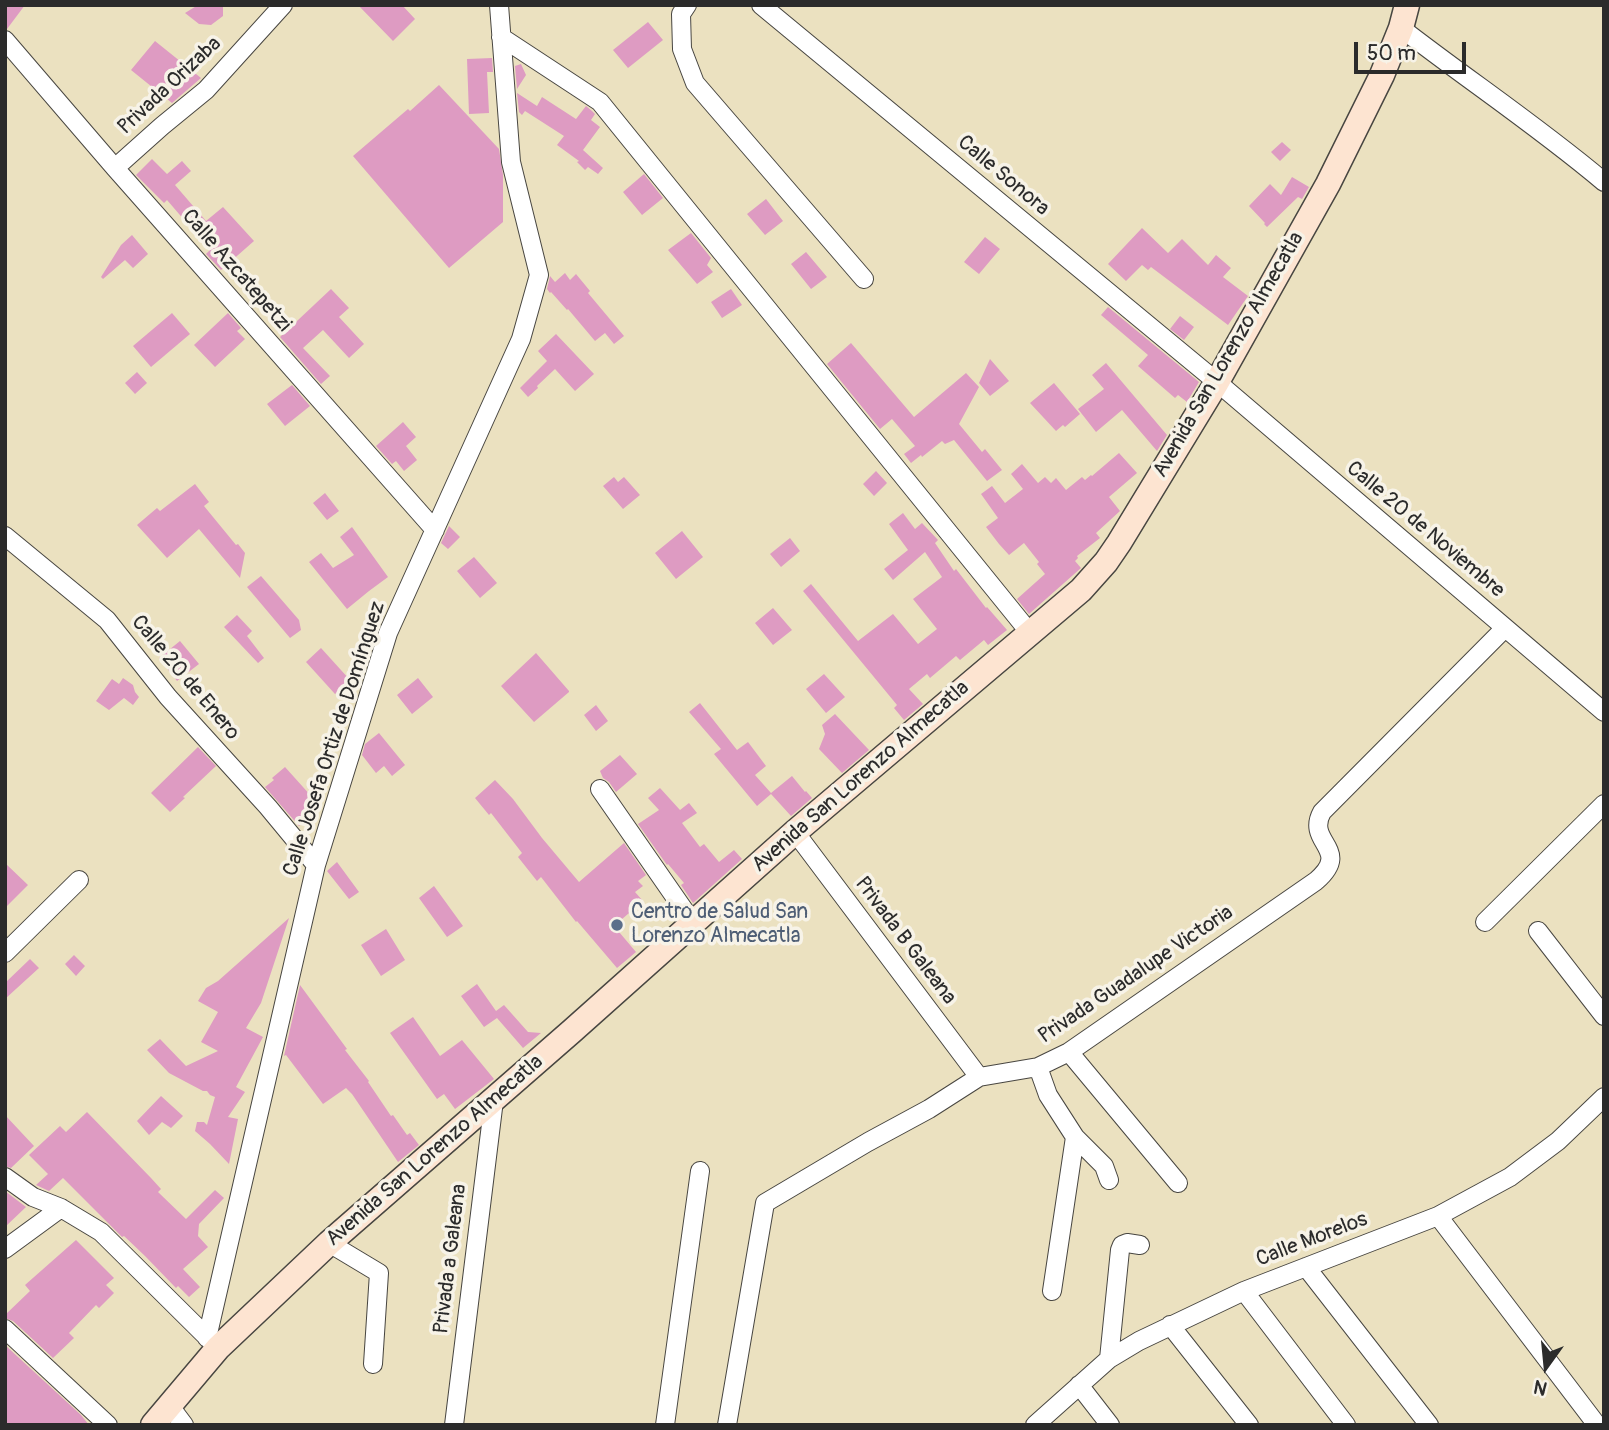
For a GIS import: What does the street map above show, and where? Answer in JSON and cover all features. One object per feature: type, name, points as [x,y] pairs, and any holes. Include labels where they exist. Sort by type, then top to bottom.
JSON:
[{"type":"main road","name":"Avenida San Lorenzo Almecatla","points":[[153,1425],[213,1343],[494,1100],[795,832],[1081,590],[1107,562],[1217,382],[1328,184],[1382,75],[1403,12]]},
{"type":"street","name":"Privada Orizaba","points":[[115,168],[206,90],[283,5]]},
{"type":"street","name":"Calle Josefa Ortiz de Domínguez","points":[[213,1343],[316,865],[388,633],[521,339],[539,275],[511,162],[499,5]]},
{"type":"street","points":[[687,5],[681,14],[682,49],[695,83],[864,279]]},
{"type":"street","name":"Calle Sonora","points":[[761,5],[1217,382]]},
{"type":"street","points":[[1403,12],[1451,67],[1564,148],[1604,182]]},
{"type":"street","points":[[501,37],[600,102],[1030,633]]},
{"type":"street","name":"Calle Azcatepetzi","points":[[5,40],[435,530]]},
{"type":"street","name":"Calle 20 de Noviembre","points":[[1217,382],[1604,712]]},
{"type":"street","name":"Calle 20 de Enero","points":[[5,536],[107,621],[168,697],[268,807],[316,865]]},
{"type":"street","name":"Privada Guadalupe Victoria","points":[[727,1425],[765,1203],[929,1109],[979,1077],[1038,1066],[1069,1052],[1316,881],[1328,871],[1331,862],[1329,851],[1318,829],[1317,820],[1322,812],[1505,628]]},
{"type":"street","points":[[600,789],[693,923]]},
{"type":"street","points":[[1485,922],[1604,804]]},
{"type":"street","name":"Privada B Galeana","points":[[795,832],[979,1077]]},
{"type":"street","points":[[5,953],[79,880]]},
{"type":"street","points":[[1538,931],[1604,1016]]},
{"type":"street","points":[[1069,1052],[1178,1184]]},
{"type":"street","points":[[1038,1066],[1048,1094],[1075,1137],[1104,1166],[1109,1180]]},
{"type":"street","name":"Calle Morelos","points":[[1035,1425],[1109,1359],[1170,1325],[1244,1291],[1438,1216],[1510,1177],[1558,1141],[1604,1097]]},
{"type":"street","name":"Privada a Galeana","points":[[454,1425],[494,1100]]},
{"type":"street","points":[[1052,1291],[1075,1137]]},
{"type":"street","points":[[665,1425],[700,1171]]},
{"type":"street","points":[[5,1177],[33,1196],[61,1208],[100,1233],[213,1343]]},
{"type":"street","points":[[5,1249],[61,1208]]},
{"type":"street","points":[[1438,1216],[1597,1425]]},
{"type":"street","points":[[329,1243],[379,1273],[373,1364]]},
{"type":"street","points":[[1109,1359],[1120,1251],[1122,1245],[1127,1243],[1140,1245]]},
{"type":"street","points":[[1306,1267],[1429,1425]]},
{"type":"street","points":[[1244,1291],[1346,1425]]},
{"type":"street","points":[[1170,1325],[1249,1425]]},
{"type":"street","points":[[5,1329],[108,1425]]},
{"type":"street","points":[[1079,1385],[1110,1425]]},
{"type":"street","points":[[169,1405],[184,1425]]},
{"type":"building","points":[[5,5],[25,5],[7,29],[5,29]]},
{"type":"building","points":[[198,5],[223,5],[223,16],[211,25],[199,24],[185,13]]},
{"type":"building","points":[[358,5],[402,5],[415,19],[393,41]]},
{"type":"building","points":[[648,22],[663,40],[628,68],[613,50]]},
{"type":"building","points":[[155,41],[201,78],[172,103],[131,70]]},
{"type":"building","points":[[492,58],[493,72],[487,72],[489,113],[469,114],[467,59]]},
{"type":"building","points":[[521,64],[526,75],[517,89],[515,66]]},
{"type":"building","points":[[439,85],[499,149],[503,175],[503,222],[449,268],[353,156]]},
{"type":"building","points":[[517,93],[537,106],[542,97],[576,119],[586,106],[595,114],[591,120],[600,127],[583,150],[603,168],[598,174],[588,167],[585,170],[577,162],[579,161],[557,145],[564,136],[525,111],[522,115],[519,112]]},
{"type":"building","points":[[1282,142],[1291,150],[1280,161],[1271,152]]},
{"type":"building","points":[[152,159],[167,174],[182,161],[191,171],[175,185],[206,221],[223,207],[254,241],[221,270],[206,254],[210,250],[167,200],[164,203],[136,175]]},
{"type":"building","points":[[644,174],[663,198],[642,215],[623,192]]},
{"type":"building","points":[[1292,177],[1309,187],[1302,199],[1298,197],[1267,227],[1249,206],[1270,184],[1281,195]]},
{"type":"building","points":[[766,199],[783,221],[765,235],[747,214]]},
{"type":"building","points":[[1142,228],[1168,253],[1182,239],[1208,265],[1216,255],[1231,268],[1223,277],[1248,296],[1228,325],[1151,267],[1148,270],[1142,265],[1126,281],[1108,264]]},
{"type":"building","points":[[691,233],[711,258],[707,265],[713,272],[697,284],[668,250]]},
{"type":"building","points":[[132,235],[148,254],[133,268],[125,260],[103,279],[101,277],[121,245]]},
{"type":"building","points":[[985,237],[1000,249],[979,274],[964,262]]},
{"type":"building","points":[[806,252],[827,277],[811,289],[791,264]]},
{"type":"building","points":[[565,273],[570,280],[576,274],[590,291],[588,293],[624,336],[614,344],[605,333],[595,341],[568,309],[550,293],[547,289],[550,276],[555,282]]},
{"type":"building","points":[[331,289],[349,308],[339,317],[364,344],[349,358],[323,330],[303,348],[330,376],[321,384],[280,337]]},
{"type":"building","points":[[731,289],[742,305],[722,318],[711,302]]},
{"type":"building","points":[[1108,307],[1199,382],[1187,402],[1178,395],[1175,398],[1138,366],[1148,355],[1101,315]]},
{"type":"building","points":[[172,313],[190,334],[151,367],[133,346]]},
{"type":"building","points":[[228,313],[241,328],[237,331],[245,339],[215,367],[194,345]]},
{"type":"building","points":[[1180,316],[1194,327],[1184,340],[1170,329]]},
{"type":"building","points":[[556,334],[594,374],[575,391],[555,369],[528,397],[520,388],[547,361],[538,351]]},
{"type":"building","points":[[851,343],[914,417],[966,373],[979,387],[959,424],[982,452],[985,449],[1002,470],[987,481],[954,440],[945,444],[942,441],[911,463],[904,454],[915,446],[892,419],[880,429],[827,364]]},
{"type":"building","points":[[990,359],[1009,381],[990,396],[979,383]]},
{"type":"building","points":[[1106,363],[1167,435],[1157,451],[1122,410],[1096,432],[1078,409],[1104,389],[1092,375]]},
{"type":"building","points":[[137,372],[147,383],[135,394],[125,383]]},
{"type":"building","points":[[1054,383],[1080,414],[1056,431],[1030,403]]},
{"type":"building","points":[[292,385],[310,406],[285,426],[267,404]]},
{"type":"building","points":[[403,422],[416,437],[406,446],[417,460],[404,471],[396,461],[392,464],[376,446]]},
{"type":"building","points":[[1119,453],[1137,473],[1109,497],[1120,511],[1096,533],[1100,538],[1077,556],[1075,561],[1081,568],[1029,614],[1017,599],[1045,574],[1024,543],[1009,555],[999,544],[986,527],[998,518],[981,494],[992,486],[1005,503],[1023,489],[1011,474],[1022,464],[1038,483],[1045,477],[1051,483],[1056,478],[1066,490],[1082,477],[1085,480],[1092,476]]},
{"type":"building","points":[[876,471],[887,483],[874,496],[863,484]]},
{"type":"building","points":[[614,477],[618,482],[624,477],[640,495],[623,509],[603,486]]},
{"type":"building","points":[[195,484],[209,502],[204,506],[245,553],[240,578],[199,529],[167,558],[137,525],[157,508],[160,511]]},
{"type":"building","points":[[325,493],[339,511],[327,520],[313,503]]},
{"type":"building","points":[[903,513],[915,529],[922,523],[938,540],[935,543],[954,571],[956,569],[1007,630],[988,645],[984,640],[960,660],[956,656],[930,678],[927,674],[909,689],[923,704],[904,720],[894,708],[897,705],[803,591],[811,584],[858,641],[893,614],[918,644],[937,629],[913,599],[942,577],[925,552],[893,580],[884,569],[908,550],[889,524]]},
{"type":"building","points":[[449,526],[460,537],[448,549],[441,543]]},
{"type":"building","points":[[352,527],[388,577],[347,609],[309,562],[321,553],[333,568],[354,555],[340,537]]},
{"type":"building","points":[[682,531],[703,557],[676,579],[655,553]]},
{"type":"building","points":[[790,538],[800,551],[781,567],[770,554]]},
{"type":"building","points":[[474,557],[497,583],[480,598],[457,571]]},
{"type":"building","points":[[261,576],[299,620],[301,630],[290,638],[247,587]]},
{"type":"building","points":[[773,608],[792,630],[773,645],[755,623]]},
{"type":"building","points":[[237,615],[252,631],[247,636],[264,658],[258,663],[224,627]]},
{"type":"building","points":[[180,641],[199,664],[177,681],[159,658]]},
{"type":"building","points":[[321,648],[350,680],[335,694],[306,662]]},
{"type":"building","points":[[536,653],[569,692],[534,722],[501,686]]},
{"type":"building","points":[[824,674],[845,697],[826,713],[806,689]]},
{"type":"building","points":[[123,678],[133,685],[139,697],[133,705],[124,698],[109,710],[96,701],[112,679],[119,684]]},
{"type":"building","points":[[418,678],[433,697],[412,714],[397,695]]},
{"type":"building","points":[[700,703],[737,750],[748,742],[766,766],[755,775],[771,793],[792,776],[812,798],[791,816],[771,794],[757,806],[714,754],[721,749],[689,712]]},
{"type":"building","points":[[596,705],[608,721],[596,731],[584,715]]},
{"type":"building","points":[[835,714],[869,750],[842,773],[819,749],[825,734],[822,725]]},
{"type":"building","points":[[379,733],[405,765],[392,776],[384,766],[376,773],[362,755],[365,744]]},
{"type":"building","points":[[198,747],[216,766],[170,812],[151,793]]},
{"type":"building","points":[[620,755],[637,774],[616,792],[600,771]]},
{"type":"building","points":[[285,767],[321,807],[299,826],[265,787]]},
{"type":"building","points":[[495,780],[579,882],[624,843],[646,875],[638,881],[643,886],[635,892],[643,901],[614,926],[636,952],[617,968],[541,877],[537,881],[518,857],[522,853],[491,813],[489,815],[475,798]]},
{"type":"building","points":[[660,788],[680,810],[689,803],[697,813],[682,823],[700,847],[704,844],[719,862],[734,850],[742,859],[693,903],[681,885],[684,883],[667,865],[638,824],[659,810],[648,798]]},
{"type":"building","points":[[337,862],[359,892],[349,899],[327,871]]},
{"type":"building","points":[[5,863],[28,885],[5,908]]},
{"type":"building","points":[[434,886],[463,926],[447,937],[419,898]]},
{"type":"building","points":[[289,918],[261,1003],[246,1028],[263,1037],[236,1087],[245,1092],[228,1117],[238,1119],[229,1164],[195,1131],[197,1122],[207,1125],[215,1097],[169,1073],[147,1050],[160,1039],[186,1066],[218,1051],[201,1042],[218,1012],[198,1001],[206,988],[218,981]]},
{"type":"building","points":[[386,929],[405,960],[381,976],[361,945]]},
{"type":"building","points":[[74,955],[85,966],[76,976],[65,964]]},
{"type":"building","points":[[30,959],[39,968],[5,999],[5,983]]},
{"type":"building","points":[[477,984],[496,1011],[504,1005],[528,1032],[541,1033],[523,1048],[497,1018],[484,1027],[461,996]]},
{"type":"building","points":[[300,985],[391,1116],[393,1115],[407,1135],[410,1133],[419,1145],[398,1162],[346,1088],[323,1104],[286,1055],[284,1056]]},
{"type":"building","points":[[413,1017],[440,1056],[462,1040],[494,1079],[455,1109],[444,1094],[437,1099],[390,1033]]},
{"type":"building","points":[[161,1096],[183,1116],[171,1128],[162,1122],[149,1135],[137,1121]]},
{"type":"building","points":[[87,1112],[161,1189],[158,1192],[186,1219],[215,1190],[224,1198],[199,1224],[198,1236],[208,1247],[183,1269],[200,1287],[189,1297],[122,1237],[63,1178],[49,1191],[36,1185],[48,1174],[29,1155],[60,1126],[66,1132]]},
{"type":"building","points":[[5,1115],[34,1146],[11,1168],[5,1166]]},
{"type":"building","points":[[5,1191],[26,1207],[5,1227]]},
{"type":"building","points":[[76,1240],[114,1278],[106,1285],[114,1293],[99,1308],[96,1305],[69,1333],[74,1338],[53,1358],[13,1321],[5,1318],[5,1315],[30,1291],[25,1285]]},
{"type":"building","points":[[5,1345],[81,1415],[89,1425],[5,1425]]},
{"type":"place","name":"Centro de Salud San Lorenzo Almecatla","points":[[617,925]]}]
